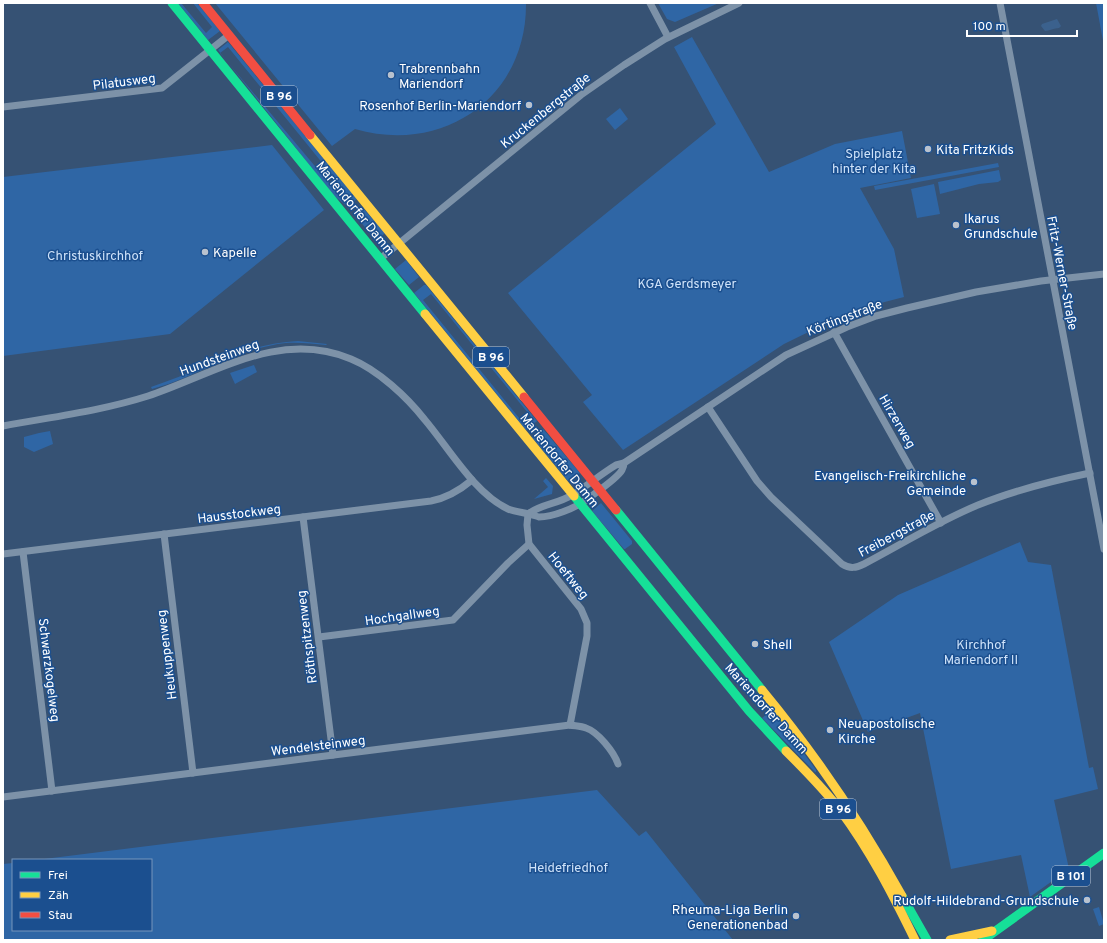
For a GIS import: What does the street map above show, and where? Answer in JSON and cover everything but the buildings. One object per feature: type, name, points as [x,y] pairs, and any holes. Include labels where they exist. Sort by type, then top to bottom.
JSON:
[{"type":"main road","name":"Mariendorfer Damm","points":[[172,3],[749,711],[814,779],[838,809],[868,852],[915,940]]},
{"type":"main road","name":"Mariendorfer Damm","points":[[203,3],[600,490],[805,745],[878,855],[927,940]]},
{"type":"main road","name":"B 101","points":[[983,940],[1104,853]]},
{"type":"main road","name":"B 101","points":[[950,940],[998,930]]},
{"type":"street","points":[[650,3],[668,37]]},
{"type":"street","name":"Kruckenbergstraße","points":[[380,258],[581,95],[668,37],[739,3]]},
{"type":"street","name":"Fritz-Werner-Straße","points":[[1000,3],[1090,473],[1100,508],[1104,549]]},
{"type":"street","name":"Pilatusweg","points":[[3,107],[162,88],[229,35]]},
{"type":"street","name":"Körtingstraße","points":[[592,481],[616,465],[624,463],[786,355],[834,332],[876,316],[976,292],[1053,279],[1104,274]]},
{"type":"street","name":"Hirzerweg","points":[[834,332],[941,523]]},
{"type":"street","name":"Hundsteinweg","points":[[3,426],[77,413],[147,396],[197,378],[241,359],[269,351],[296,348],[323,351],[350,358],[379,374],[421,415],[472,480],[499,504],[518,512],[538,517],[558,513],[580,505]]},
{"type":"street","name":"Freibergstraße","points":[[708,407],[757,480],[772,497],[846,566],[849,567],[859,567],[941,523],[977,506],[1038,484],[1090,473]]},
{"type":"street","name":"Körtingstraße","points":[[580,505],[622,471],[624,463]]},
{"type":"street","name":"Hausstockweg","points":[[3,554],[437,500],[452,494],[472,480]]},
{"type":"street","points":[[529,544],[527,525],[528,514],[536,508],[572,495],[592,481]]},
{"type":"street","name":"Röthspitzenweg","points":[[303,517],[333,755]]},
{"type":"street","name":"Heukuppenweg","points":[[164,534],[193,773]]},
{"type":"street","name":"Hochgallweg","points":[[319,637],[453,620],[508,563],[529,544]]},
{"type":"street","name":"Hoeftweg","points":[[529,544],[578,604],[586,619],[587,636],[570,726]]},
{"type":"street","name":"Schwarzkogelweg","points":[[23,552],[52,791]]},
{"type":"street","name":"Wendelsteinweg","points":[[3,797],[570,726],[586,728],[596,733],[616,756],[618,764]]},
{"type":"green space","points":[[178,3],[181,3],[206,33],[212,27],[193,3],[197,3],[220,31],[208,40]]},
{"type":"green space","name":"Trabrennbahn Mariendorf","points":[[215,3],[526,3],[523,36],[512,66],[496,91],[474,111],[448,125],[419,134],[388,135],[355,129],[332,146]]},
{"type":"green space","points":[[658,3],[719,3],[675,22],[667,19]]},
{"type":"green space","points":[[1096,3],[1104,3],[1104,46]]},
{"type":"green space","name":"KGA Gerdsmeyer","points":[[692,37],[769,172],[835,144],[902,131],[911,178],[860,188],[894,249],[904,297],[873,305],[831,321],[784,344],[623,450],[583,402],[592,395],[508,293],[716,124],[674,47]]},
{"type":"green space","points":[[228,42],[357,199],[347,206],[334,196],[227,62],[340,196],[341,186],[228,47],[220,53],[218,50]]},
{"type":"green space","points":[[620,108],[628,119],[615,130],[606,119]]},
{"type":"green space","name":"Christuskirchhof","points":[[272,145],[324,210],[170,334],[3,356],[3,177]]},
{"type":"green space","points":[[998,163],[999,167],[875,190],[874,186]]},
{"type":"green space","points":[[999,170],[1001,180],[998,182],[979,184],[940,194],[938,182]]},
{"type":"green space","points":[[934,184],[940,214],[917,218],[911,189]]},
{"type":"green space","points":[[362,207],[385,233],[376,241],[355,215]]},
{"type":"green space","points":[[406,260],[419,277],[409,285],[395,269]]},
{"type":"green space","points":[[426,285],[537,421],[526,430],[414,293]],"holes":[[[431,294],[532,418],[524,424],[423,300]]]},
{"type":"green space","points":[[298,341],[327,344],[286,343],[259,348],[184,378],[152,389],[151,387],[241,352],[278,343]]},
{"type":"green space","points":[[254,365],[257,372],[235,384],[230,373]]},
{"type":"green space","points":[[543,429],[580,473],[568,481],[532,437]]},
{"type":"green space","points":[[50,431],[53,444],[34,452],[24,447],[24,437]]},
{"type":"green space","points":[[546,478],[553,486],[552,494],[534,499],[548,487],[543,481]]},
{"type":"green space","points":[[601,503],[632,541],[632,544],[625,549],[592,511]]},
{"type":"green space","name":"Kirchhof Mariendorf II","points":[[1020,542],[1028,562],[1051,565],[1089,768],[1093,767],[1098,789],[1054,800],[1069,869],[1030,897],[1021,855],[951,869],[920,713],[868,732],[829,642],[898,595]]},
{"type":"green space","points":[[772,710],[816,770],[816,772],[762,718]]},
{"type":"green space","name":"Heidefriedhof","points":[[597,790],[639,836],[646,831],[733,940],[3,940],[3,864],[12,863],[12,931],[152,931],[152,859],[44,859]]},
{"type":"green space","points":[[1099,907],[1104,924],[1099,926],[1093,909]]},
{"type":"shaded area","points":[[1057,19],[1061,26],[1059,28],[1045,31],[1041,26],[1042,24]]},
{"type":"traffic: fast","points":[[172,3],[425,314]]},
{"type":"traffic: fast","points":[[574,496],[749,711],[786,751]]},
{"type":"traffic: fast","points":[[616,510],[762,690]]},
{"type":"traffic: fast","points":[[983,940],[1104,853]]},
{"type":"traffic: fast","points":[[902,896],[927,940]]},
{"type":"traffic: slow","points":[[310,135],[524,397]]},
{"type":"traffic: slow","points":[[425,314],[574,496]]},
{"type":"traffic: slow","points":[[762,690],[801,739],[837,790],[871,842],[902,896]]},
{"type":"traffic: slow","points":[[786,751],[807,772],[851,825],[880,873],[915,940]]},
{"type":"traffic: slow","points":[[950,940],[992,931]]},
{"type":"traffic: jam","points":[[203,3],[310,135]]},
{"type":"traffic: jam","points":[[524,397],[616,510]]},
{"type":"place","name":"Trabrennbahn Mariendorf","points":[[391,75]]},
{"type":"place","name":"Rosenhof Berlin-Mariendorf","points":[[529,105]]},
{"type":"place","name":"Kita FritzKids","points":[[928,149]]},
{"type":"place","name":"Ikarus Grundschule","points":[[956,225]]},
{"type":"place","name":"Kapelle","points":[[205,252]]},
{"type":"place","name":"Evangelisch-Freikirchliche Gemeinde","points":[[974,482]]},
{"type":"place","name":"Shell","points":[[755,644]]},
{"type":"place","name":"Neuapostolische Kirche","points":[[830,730]]},
{"type":"place","name":"Rudolf-Hildebrand-Grundschule","points":[[1087,900]]},
{"type":"place","name":"Rheuma-Liga Berlin Generationenbad","points":[[796,916]]},
{"type":"park label","name":"Spielplatz hinter der Kita","points":[[874,160]]}]
